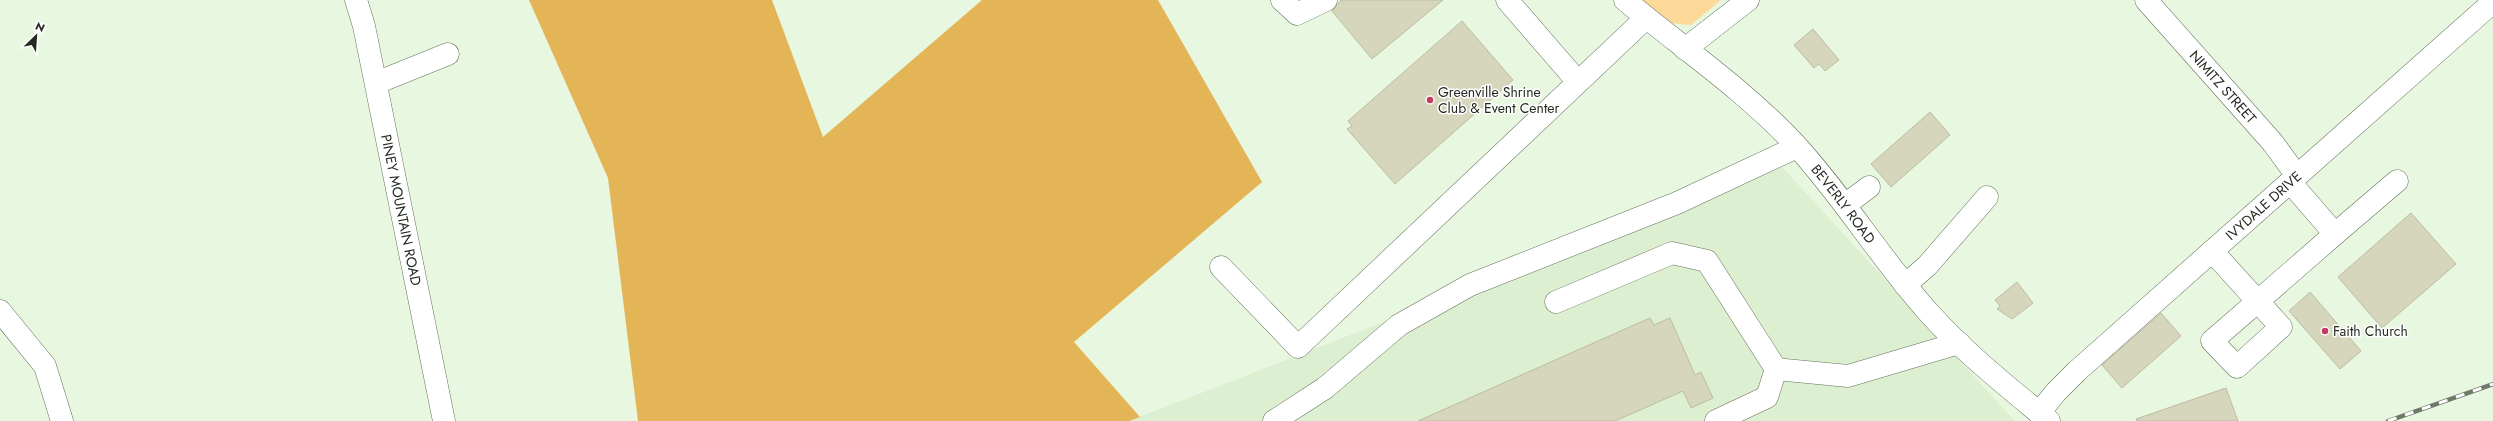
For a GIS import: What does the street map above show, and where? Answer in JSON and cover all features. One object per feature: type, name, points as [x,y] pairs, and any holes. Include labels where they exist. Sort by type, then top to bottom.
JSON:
[{"type":"street","name":"PINEY MOUNTAIN ROAD","points":[[356,0],[364,26],[376,83],[444,421]]},
{"type":"street","points":[[1290,7],[1326,0]]},
{"type":"street","points":[[1507,0],[1578,82]]},
{"type":"street","name":"BEVERLY ROAD","points":[[1625,0],[1756,108],[1797,147],[1845,206],[1905,285],[1959,343],[2044,417]]},
{"type":"street","points":[[1685,49],[1748,0]]},
{"type":"street","name":"NIMITZ STREET","points":[[2146,0],[2273,143],[2294,179],[2335,234]]},
{"type":"street","name":"IVYDALE DRIVE","points":[[2044,417],[2056,392],[2077,371],[2493,2]]},
{"type":"street","points":[[1221,266],[1298,347],[1646,18]]},
{"type":"street","points":[[376,83],[448,54]]},
{"type":"street","points":[[1274,421],[1325,388],[1399,325],[1470,285],[1677,203],[1797,147]]},
{"type":"street","points":[[2212,252],[2257,302],[2397,181]]},
{"type":"street","points":[[1845,206],[1869,187]]},
{"type":"street","points":[[1905,285],[1927,266],[1987,197]]},
{"type":"street","points":[[1556,302],[1672,253],[1707,261],[1776,369]]},
{"type":"street","points":[[0,311],[45,366],[62,421]]},
{"type":"street","points":[[1776,369],[1848,376],[1959,343]]},
{"type":"street","points":[[1716,421],[1767,397],[1776,369]]},
{"type":"shaded area","points":[[529,0],[772,0],[823,137],[982,0],[1158,0],[1262,182],[1074,342],[1140,417],[1129,421],[638,421],[608,178]]},
{"type":"shaded area","points":[[1641,0],[1721,0],[1691,25],[1668,23]]},
{"type":"shaded area","points":[[1782,167],[2015,421],[1129,421]]},
{"type":"building","points":[[1341,0],[1443,0],[1372,59],[1332,11]]},
{"type":"building","name":"Greenville Shrine Club & Event Center","points":[[1462,21],[1513,80],[1395,184],[1347,129],[1352,126],[1348,121]]},
{"type":"building","points":[[1813,29],[1839,60],[1825,71],[1819,64],[1814,68],[1794,45]]},
{"type":"building","points":[[1930,112],[1950,135],[1891,187],[1871,164]]},
{"type":"building","points":[[2411,213],[2456,264],[2382,328],[2338,277]]},
{"type":"building","points":[[2017,282],[2033,303],[2012,319],[1997,309],[2000,306],[1995,300]]},
{"type":"building","name":"Faith Church","points":[[2310,292],[2361,351],[2340,369],[2289,311]]},
{"type":"building","points":[[2161,313],[2181,336],[2122,388],[2102,365]]},
{"type":"building","points":[[1650,318],[1654,325],[1670,318],[1695,375],[1701,372],[1713,398],[1691,408],[1683,391],[1615,421],[1418,421]]},
{"type":"building","points":[[2226,388],[2238,421],[2137,421],[2136,419]]},
{"type":"railway","points":[[2388,421],[2493,384]]},
{"type":"place","name":"Greenville Shrine Club & Event Center","points":[[1430,100]]},
{"type":"place","name":"Faith Church","points":[[2325,331]]}]
